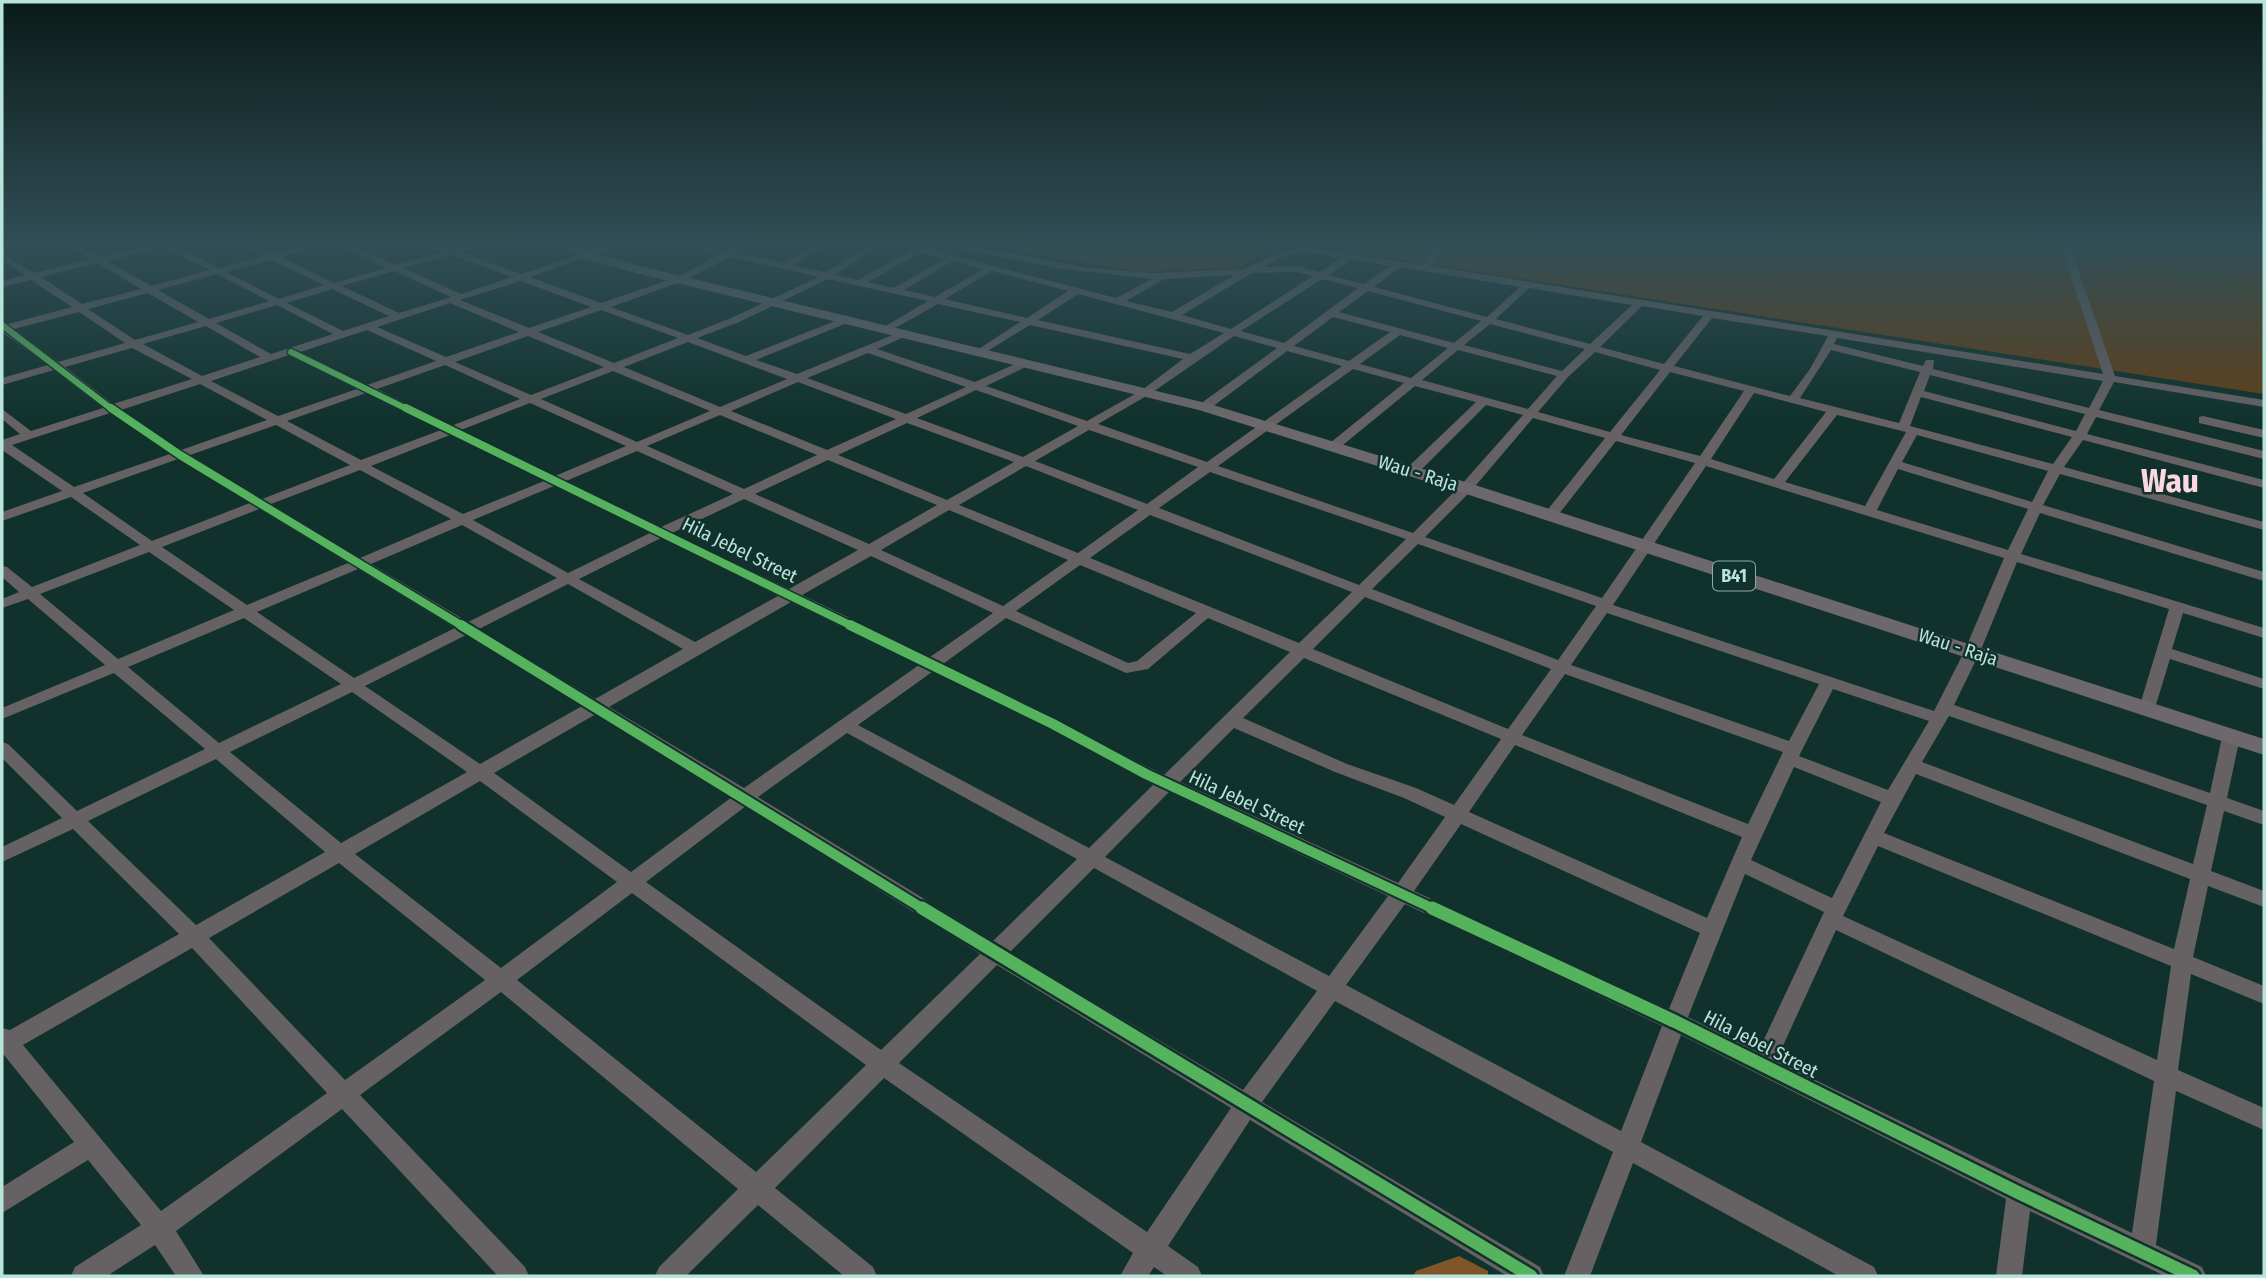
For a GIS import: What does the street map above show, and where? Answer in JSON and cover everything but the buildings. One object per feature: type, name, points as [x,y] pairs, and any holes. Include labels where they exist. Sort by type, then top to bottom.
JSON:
[{"type":"main road","name":"Wau - Raja","points":[[775,303],[1204,407],[1466,488],[2264,747]]},
{"type":"street","points":[[72,303],[134,344],[570,578],[695,649]]},
{"type":"street","points":[[3,327],[100,303]]},
{"type":"street","points":[[174,303],[271,359]]},
{"type":"street","points":[[2,382],[275,303]]},
{"type":"street","points":[[278,303],[342,335]]},
{"type":"street","points":[[369,303],[398,317]]},
{"type":"street","points":[[2,444],[444,303]]},
{"type":"street","points":[[464,303],[531,333],[1752,834]]},
{"type":"street","points":[[591,303],[1023,461],[1790,753],[1892,799]]},
{"type":"street","points":[[2,517],[616,303]]},
{"type":"street","points":[[2,604],[689,339],[775,303]]},
{"type":"street","points":[[888,329],[934,303]]},
{"type":"street","points":[[938,303],[1192,358]]},
{"type":"street","points":[[981,352],[1057,303]]},
{"type":"street","points":[[1124,303],[1703,461],[2264,633]]},
{"type":"street","points":[[1173,316],[1195,303]]},
{"type":"street","points":[[191,1276],[159,1228],[4,1041],[481,773],[789,594],[1146,392],[1192,358],[1278,303]]},
{"type":"street","points":[[1204,407],[1348,303]]},
{"type":"street","points":[[1430,303],[1667,368],[1908,428],[2264,526]]},
{"type":"street","points":[[1334,446],[1508,303]]},
{"type":"street","points":[[1624,303],[1708,316],[1831,341],[1927,370],[2264,455]]},
{"type":"street","points":[[1763,1065],[1892,799],[1972,652],[2011,556],[2056,469],[2080,435],[2110,379],[2084,303]]},
{"type":"street","points":[[668,1276],[1466,488],[1564,375],[1638,305]]},
{"type":"street","points":[[1334,314],[1564,375]]},
{"type":"street","points":[[1550,516],[1708,316]]},
{"type":"street","points":[[746,360],[848,319]]},
{"type":"street","points":[[3,327],[112,409],[180,455],[745,797],[996,954],[1531,1276]]},
{"type":"street","points":[[368,327],[868,549],[1126,668],[1142,665],[1207,611]]},
{"type":"street","points":[[84,1276],[159,1228],[501,980],[845,724],[1399,330]]},
{"type":"street","points":[[2,714],[905,333]]},
{"type":"street","points":[[1831,341],[1934,351],[2264,403]]},
{"type":"street","points":[[1793,400],[1815,370],[1831,341]]},
{"type":"street","points":[[868,349],[1416,538],[1604,606],[1829,681],[1941,713],[2264,818]]},
{"type":"street","points":[[1868,513],[1894,464],[1934,351]]},
{"type":"street","name":"Hila Jebel Street","points":[[291,352],[789,594],[1168,784],[1676,1022],[2019,1193],[2193,1276]]},
{"type":"street","points":[[2,855],[662,532],[1026,363]]},
{"type":"street","points":[[1133,1276],[1247,1104],[1400,895],[1646,547],[1751,389]]},
{"type":"street","points":[[1918,393],[2264,484]]},
{"type":"street","points":[[1412,471],[1484,401]]},
{"type":"street","points":[[1776,485],[1834,410]]},
{"type":"street","points":[[2,413],[29,435]]},
{"type":"street","points":[[2203,421],[2264,434]]},
{"type":"street","points":[[2,444],[481,773],[883,1065],[1189,1276]]},
{"type":"street","points":[[1894,464],[2264,577]]},
{"type":"street","points":[[2,570],[340,853],[501,980],[864,1276]]},
{"type":"street","points":[[2147,708],[2177,606]]},
{"type":"street","points":[[2162,651],[2264,684]]},
{"type":"street","points":[[1577,1276],[1711,929],[1790,753],[1829,681]]},
{"type":"street","points":[[1232,720],[1456,814],[1711,929]]},
{"type":"street","points":[[845,724],[1865,1276]]},
{"type":"street","points":[[2142,1252],[2182,961],[2231,737]]},
{"type":"street","points":[[2,748],[194,936],[516,1276]]},
{"type":"street","points":[[1911,765],[2264,899]]},
{"type":"street","points":[[1875,837],[2264,995]]},
{"type":"street","points":[[1741,864],[1834,914],[2165,1075],[2264,1119]]},
{"type":"street","points":[[2,1201],[91,1144]]},
{"type":"street","points":[[2009,1276],[2019,1193]]},
{"type":"shaded area","points":[[1675,303],[2264,303],[2264,394]]},
{"type":"shaded area","points":[[1459,1256],[1488,1271],[1488,1276],[1413,1276],[1416,1271]]},
{"type":"cycle path","points":[[2,325],[112,409],[180,455],[745,797],[996,954],[1531,1276]]},
{"type":"cycle path","points":[[291,352],[1053,724],[1146,774],[1676,1022],[2019,1193],[2193,1276]]},
{"type":"district","name":"Wau","points":[[2170,481]]}]
